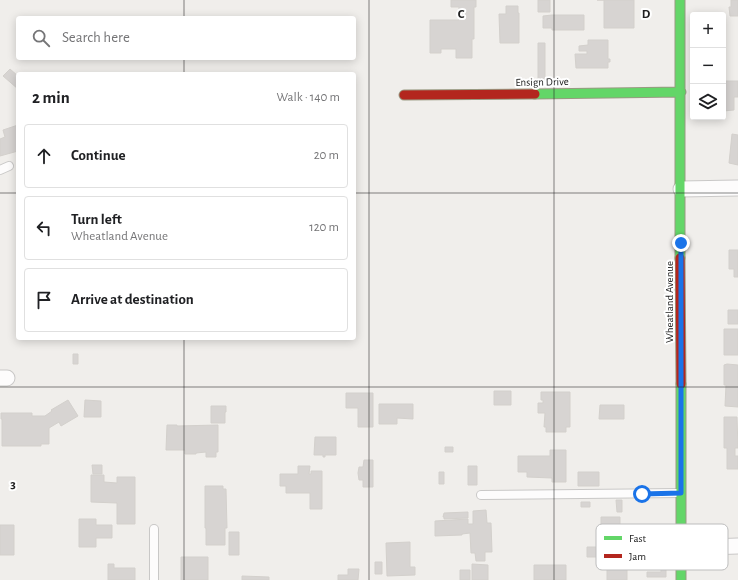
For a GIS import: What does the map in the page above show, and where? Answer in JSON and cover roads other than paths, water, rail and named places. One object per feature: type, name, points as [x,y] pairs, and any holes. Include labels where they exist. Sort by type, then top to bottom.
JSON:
[{"type":"street","name":"Wheatland Avenue","points":[[680,0],[681,524]]},
{"type":"street","name":"Ensign Drive","points":[[404,96],[681,92]]},
{"type":"street","points":[[681,189],[738,188]]},
{"type":"street","points":[[728,546],[738,546]]},
{"type":"lane","points":[[0,170],[9,166]]},
{"type":"lane","points":[[481,494],[681,493]]},
{"type":"lane","points":[[154,529],[154,580]]}]
